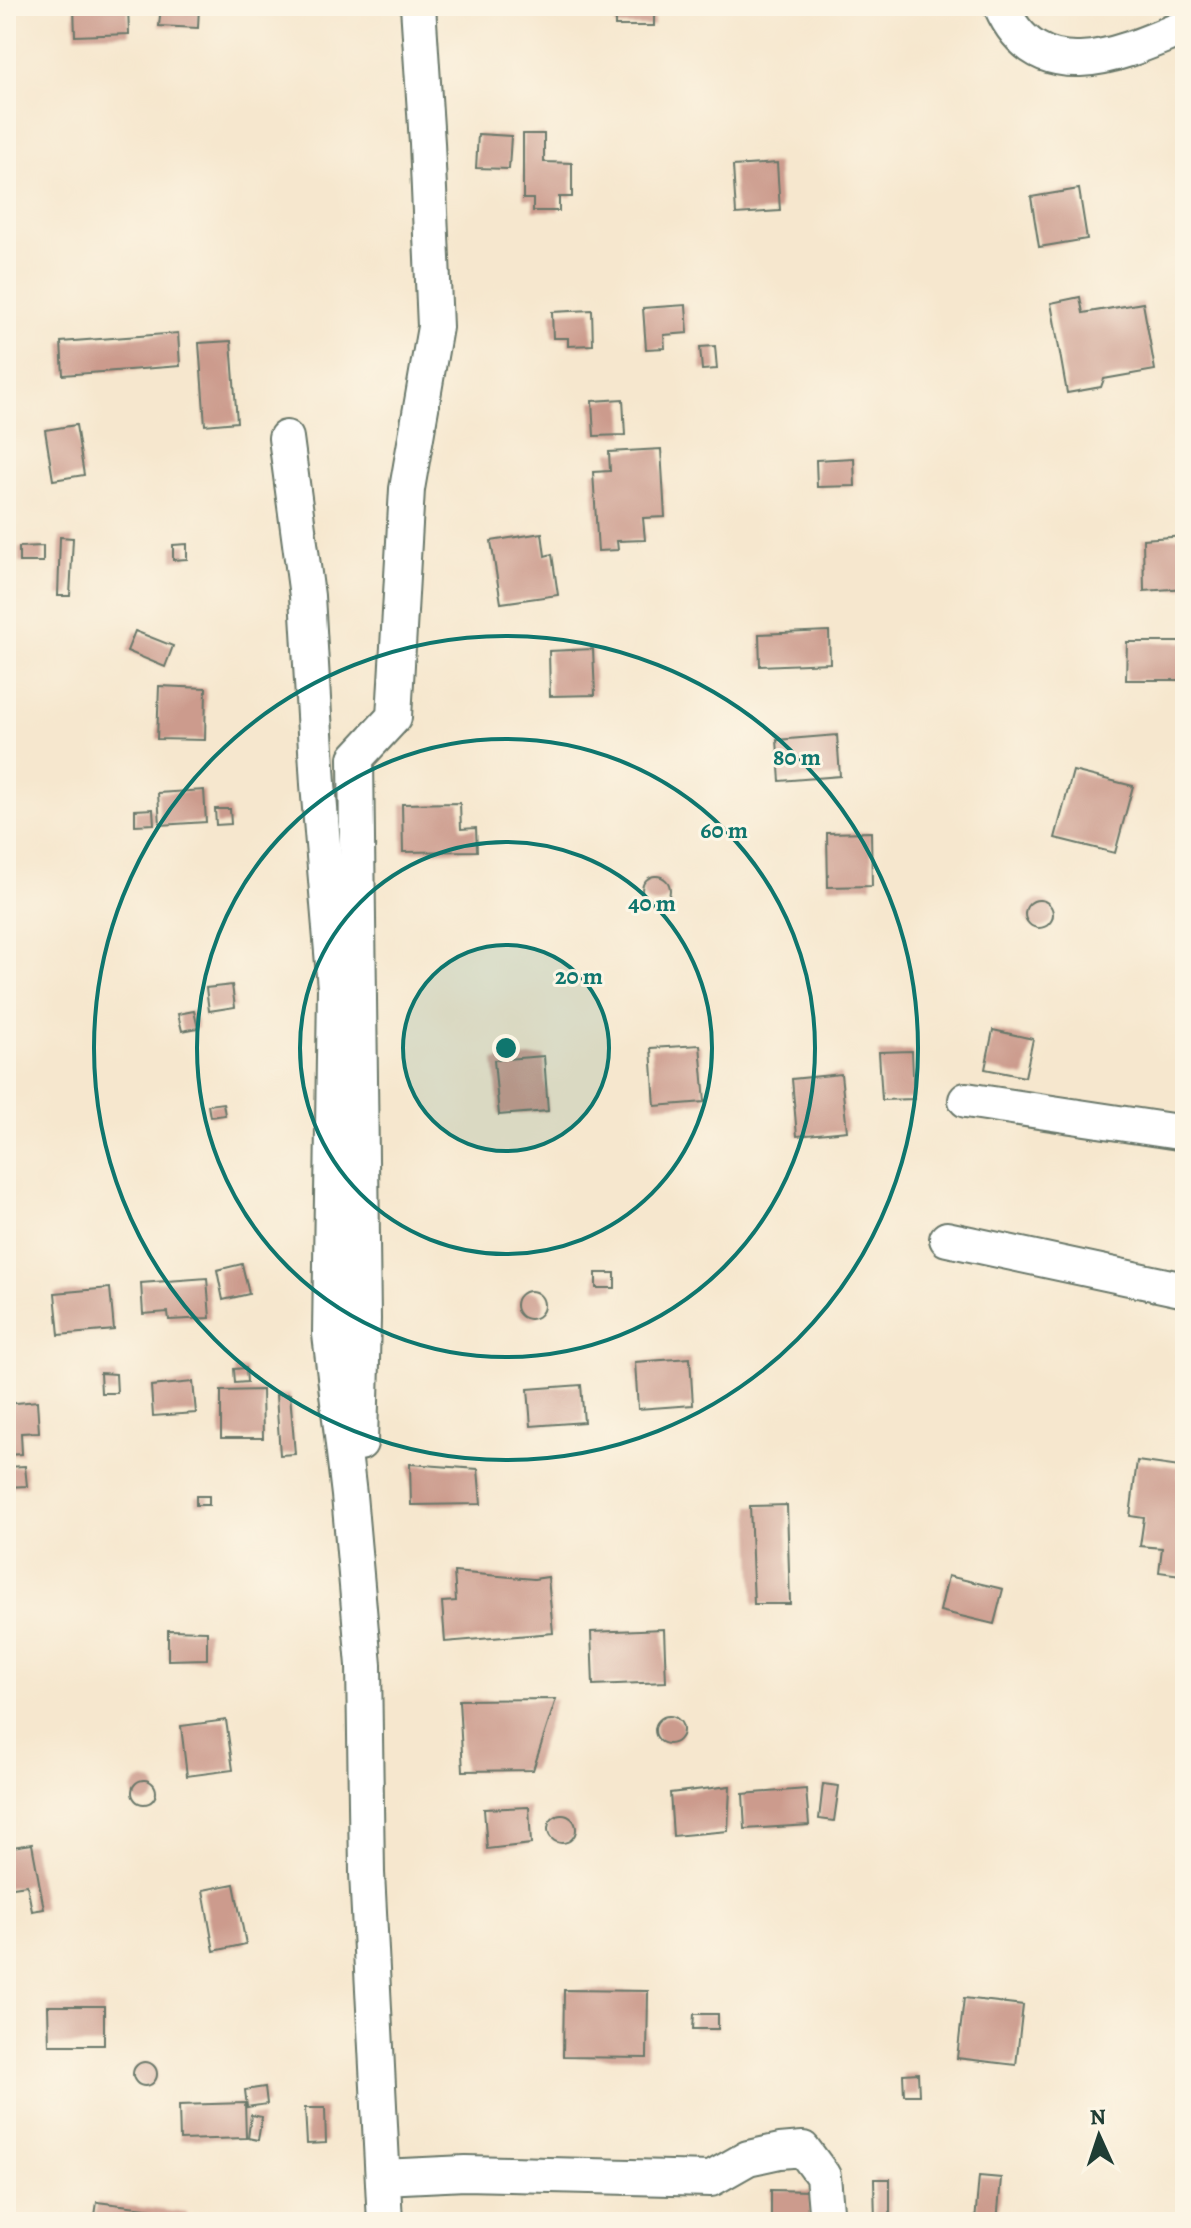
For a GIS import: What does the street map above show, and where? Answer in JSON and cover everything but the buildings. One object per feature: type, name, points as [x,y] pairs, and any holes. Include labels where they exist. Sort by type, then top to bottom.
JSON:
[{"type":"street","points":[[357,1584],[363,1319],[356,758],[394,717],[407,489],[435,327],[418,6]]},
{"type":"street","points":[[1001,6],[1021,37],[1042,54],[1079,61],[1124,53],[1185,27]]},
{"type":"street","points":[[286,438],[307,596],[318,784],[335,988],[330,1334],[364,1665],[367,1873],[385,2222]]},
{"type":"street","points":[[966,1100],[1185,1133]]},
{"type":"street","points":[[947,1239],[1185,1290]]},
{"type":"street","points":[[383,2177],[465,2173],[711,2179],[748,2158],[803,2149],[823,2176],[827,2222]]}]
